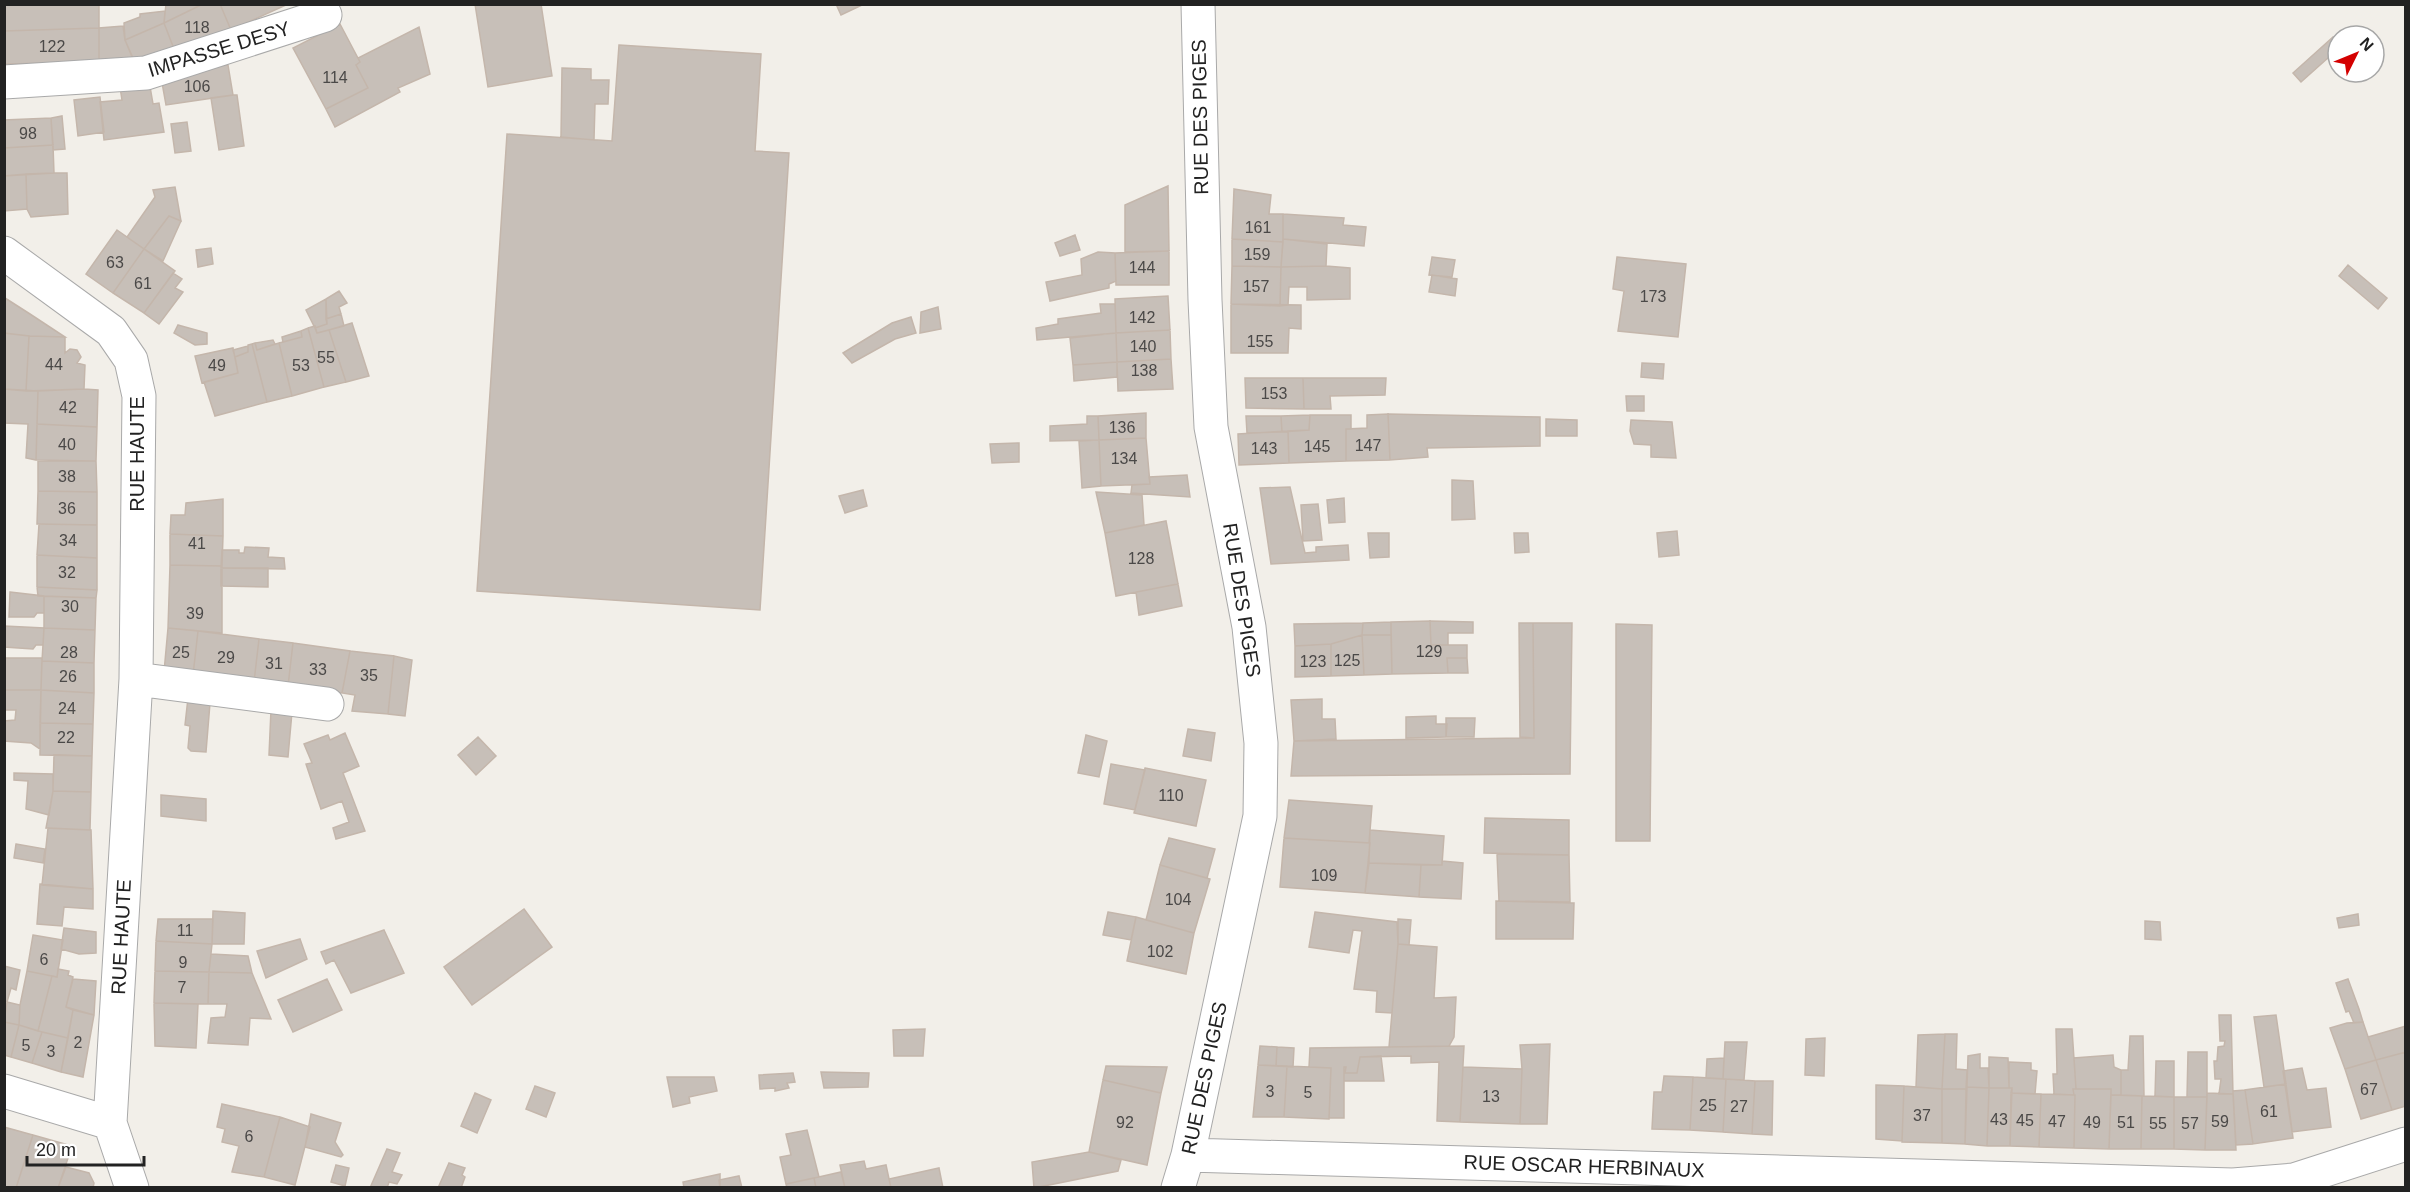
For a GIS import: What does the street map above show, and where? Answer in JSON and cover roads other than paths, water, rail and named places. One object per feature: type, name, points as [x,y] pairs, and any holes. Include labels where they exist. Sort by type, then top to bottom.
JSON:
[{"type":"street","name":"RUE DES PIGES","points":[[1178,1188],[1188,1155],[1260,816],[1261,743],[1249,627],[1211,427],[1205,300],[1198,4]]},
{"type":"street","name":"IMPASSE DESY","points":[[4,82],[146,73],[325,15]]},
{"type":"street","name":"RUE HAUTE","points":[[4,253],[111,331],[130,360],[139,396],[136,679],[110,1123]]},
{"type":"street","points":[[136,679],[327,704]]},
{"type":"street","points":[[4,1091],[110,1123],[132,1188]]},
{"type":"street","name":"RUE OSCAR HERBINAUX","points":[[1188,1155],[2233,1185],[2294,1180],[2406,1144]]}]
